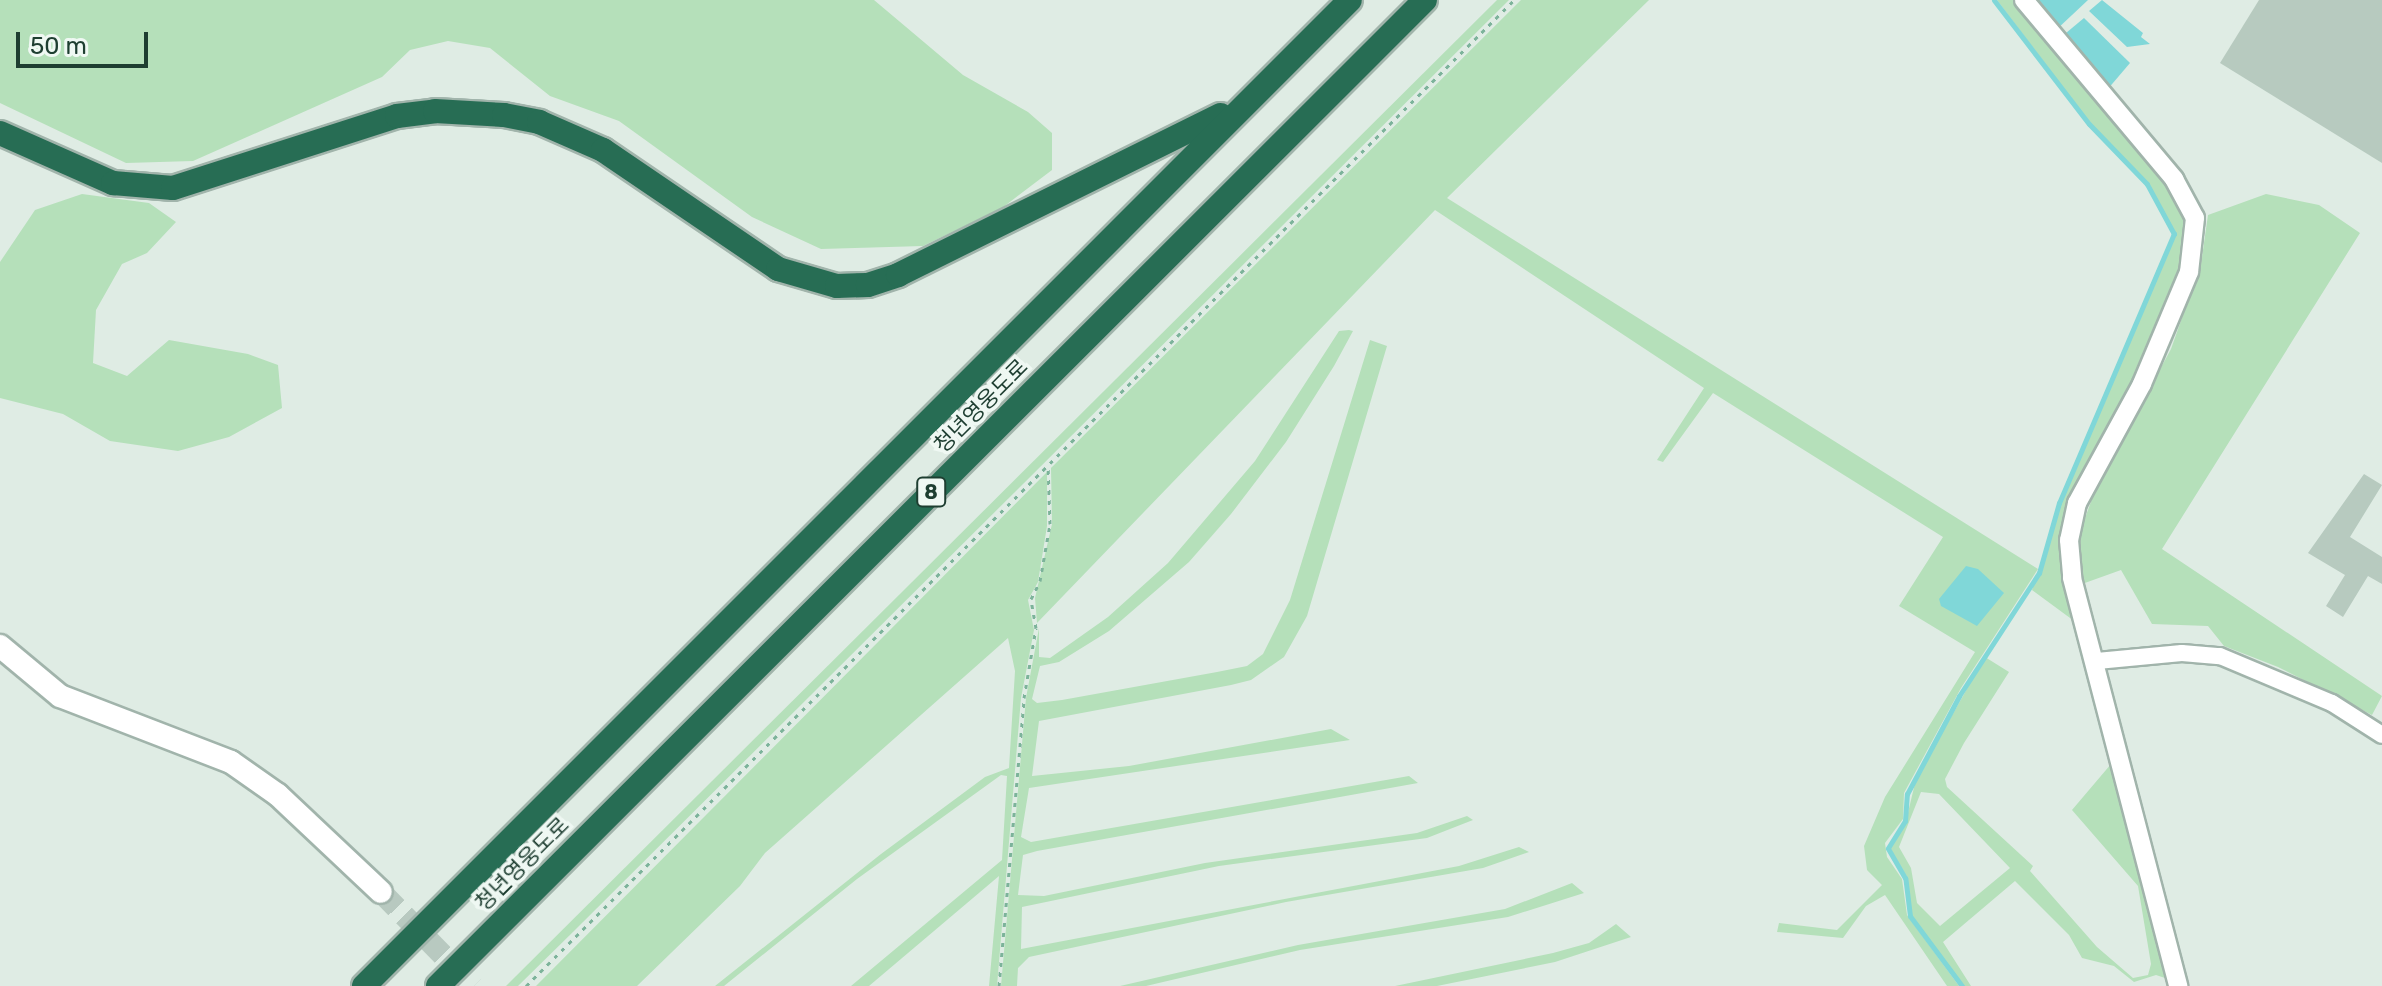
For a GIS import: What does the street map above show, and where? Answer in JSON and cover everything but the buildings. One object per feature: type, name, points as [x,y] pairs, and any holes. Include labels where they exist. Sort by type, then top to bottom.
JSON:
[{"type":"highway","name":"청년영웅도로","points":[[364,986],[1350,0]]},
{"type":"highway","name":"청년영웅도로","points":[[438,986],[1425,0]]},
{"type":"highway","points":[[0,133],[113,183],[158,189],[204,182],[397,116],[435,111],[504,115],[539,122],[603,150],[778,269],[808,281],[868,285],[898,275],[1166,147],[1268,82]]},
{"type":"main road","points":[[0,646],[60,696],[231,762],[278,795],[381,892]]},
{"type":"street","points":[[2024,0],[2174,179],[2192,208],[2197,229],[2193,261],[2157,349],[2072,518],[2070,564],[2178,986]]},
{"type":"street","points":[[2097,661],[2182,653],[2220,656],[2332,703],[2382,735]]},
{"type":"path","points":[[526,986],[1514,0]]},
{"type":"path","points":[[999,986],[1024,698],[1036,628],[1031,599],[1040,581],[1050,524],[1048,465]]},
{"type":"green space","points":[[0,0],[874,0],[963,75],[1028,112],[1052,133],[1052,170],[1002,208],[923,246],[821,249],[752,217],[619,121],[550,96],[490,48],[448,41],[410,50],[382,77],[193,161],[126,163],[0,103]]},
{"type":"green space","points":[[1497,0],[1509,0],[575,930],[518,986],[506,986]]},
{"type":"green space","points":[[1521,0],[1649,0],[1447,198],[2038,569],[1961,688],[1904,793],[1903,819],[1885,843],[1887,857],[1902,879],[1907,915],[1959,986],[1947,986],[1885,895],[1866,906],[1843,938],[1777,932],[1779,923],[1837,930],[1882,885],[1867,870],[1864,846],[1885,797],[1975,652],[1899,606],[1943,537],[1713,393],[1663,462],[1657,460],[1704,388],[1435,210],[1037,623],[1035,598],[1052,524],[1051,468]]},
{"type":"green space","points":[[1997,0],[2017,0],[2173,183],[2192,218],[2175,294],[2070,514],[2085,629],[2032,590],[2060,504],[2176,234],[2148,183],[2090,123]]},
{"type":"green space","points":[[82,194],[149,203],[176,222],[147,253],[122,264],[96,310],[93,363],[127,376],[169,340],[248,354],[278,365],[282,408],[229,437],[178,451],[110,441],[63,414],[0,398],[0,262],[35,210]]},
{"type":"green space","points":[[2266,194],[2319,205],[2360,233],[2162,549],[2382,696],[2372,715],[2278,667],[2224,646],[2208,626],[2152,624],[2121,570],[2082,584],[2077,566],[2081,529],[2096,488],[2171,349],[2201,264],[2208,215]]},
{"type":"green space","points":[[1339,331],[1353,331],[1334,366],[1286,442],[1231,514],[1189,562],[1109,631],[1059,662],[1040,666],[1032,699],[1037,703],[1062,700],[1217,672],[1247,666],[1263,654],[1290,600],[1370,340],[1387,346],[1307,616],[1284,657],[1251,680],[1039,721],[1032,776],[1129,766],[1331,729],[1350,740],[1029,788],[1021,837],[1031,842],[1409,776],[1418,783],[1037,851],[1023,855],[1018,895],[1044,896],[1205,863],[1417,833],[1467,816],[1473,820],[1427,838],[1219,866],[1022,907],[1021,949],[1459,866],[1519,847],[1529,852],[1483,868],[1286,902],[1029,957],[1018,968],[1017,986],[1001,986],[1026,698],[1039,628],[1039,657],[1050,658],[1108,617],[1168,563],[1255,461]]},
{"type":"green space","points":[[1047,472],[1047,526],[1038,582],[1028,600],[1034,630],[1021,698],[997,986],[989,986],[999,876],[869,986],[851,986],[1002,860],[1007,776],[1001,775],[857,879],[724,986],[715,986],[881,854],[985,777],[1009,768],[1015,671],[1008,638],[765,853],[740,886],[637,986],[536,986]]},
{"type":"green space","points":[[1985,657],[2009,672],[1964,743],[1945,779],[1947,787],[2033,866],[2030,871],[2097,947],[2133,978],[2148,975],[2151,964],[2138,886],[2072,810],[2117,757],[2171,980],[2156,975],[2134,982],[2114,966],[2082,958],[2069,935],[2015,881],[1943,942],[1971,986],[1964,986],[1912,916],[1907,877],[1890,848],[1906,821],[1916,779]],"holes":[[[1921,792],[1939,794],[2010,868],[1940,926],[1917,903],[1911,868],[1899,847]]]},
{"type":"green space","points":[[1572,883],[1584,893],[1508,917],[1300,950],[1146,986],[1120,986],[1298,945],[1505,909]]},
{"type":"green space","points":[[1616,924],[1631,937],[1555,962],[1437,986],[1395,986],[1589,943]]},
{"type":"water","points":[[2030,0],[2088,0],[2055,31]]},
{"type":"water","points":[[2102,0],[2143,33],[2141,37],[2150,44],[2127,47],[2089,11]]},
{"type":"water","points":[[2084,18],[2130,63],[2107,90],[2060,38]]},
{"type":"water","points":[[1966,566],[1978,569],[2004,593],[1977,626],[1941,606],[1939,599]]},
{"type":"waterway","points":[[1962,986],[1910,916],[1905,878],[1888,848],[1905,821],[1907,794],[1959,696],[2039,573],[2059,503],[2174,234],[2147,184],[2089,124],[1994,0]]},
{"type":"tunnel","points":[[381,892],[473,986]]}]
